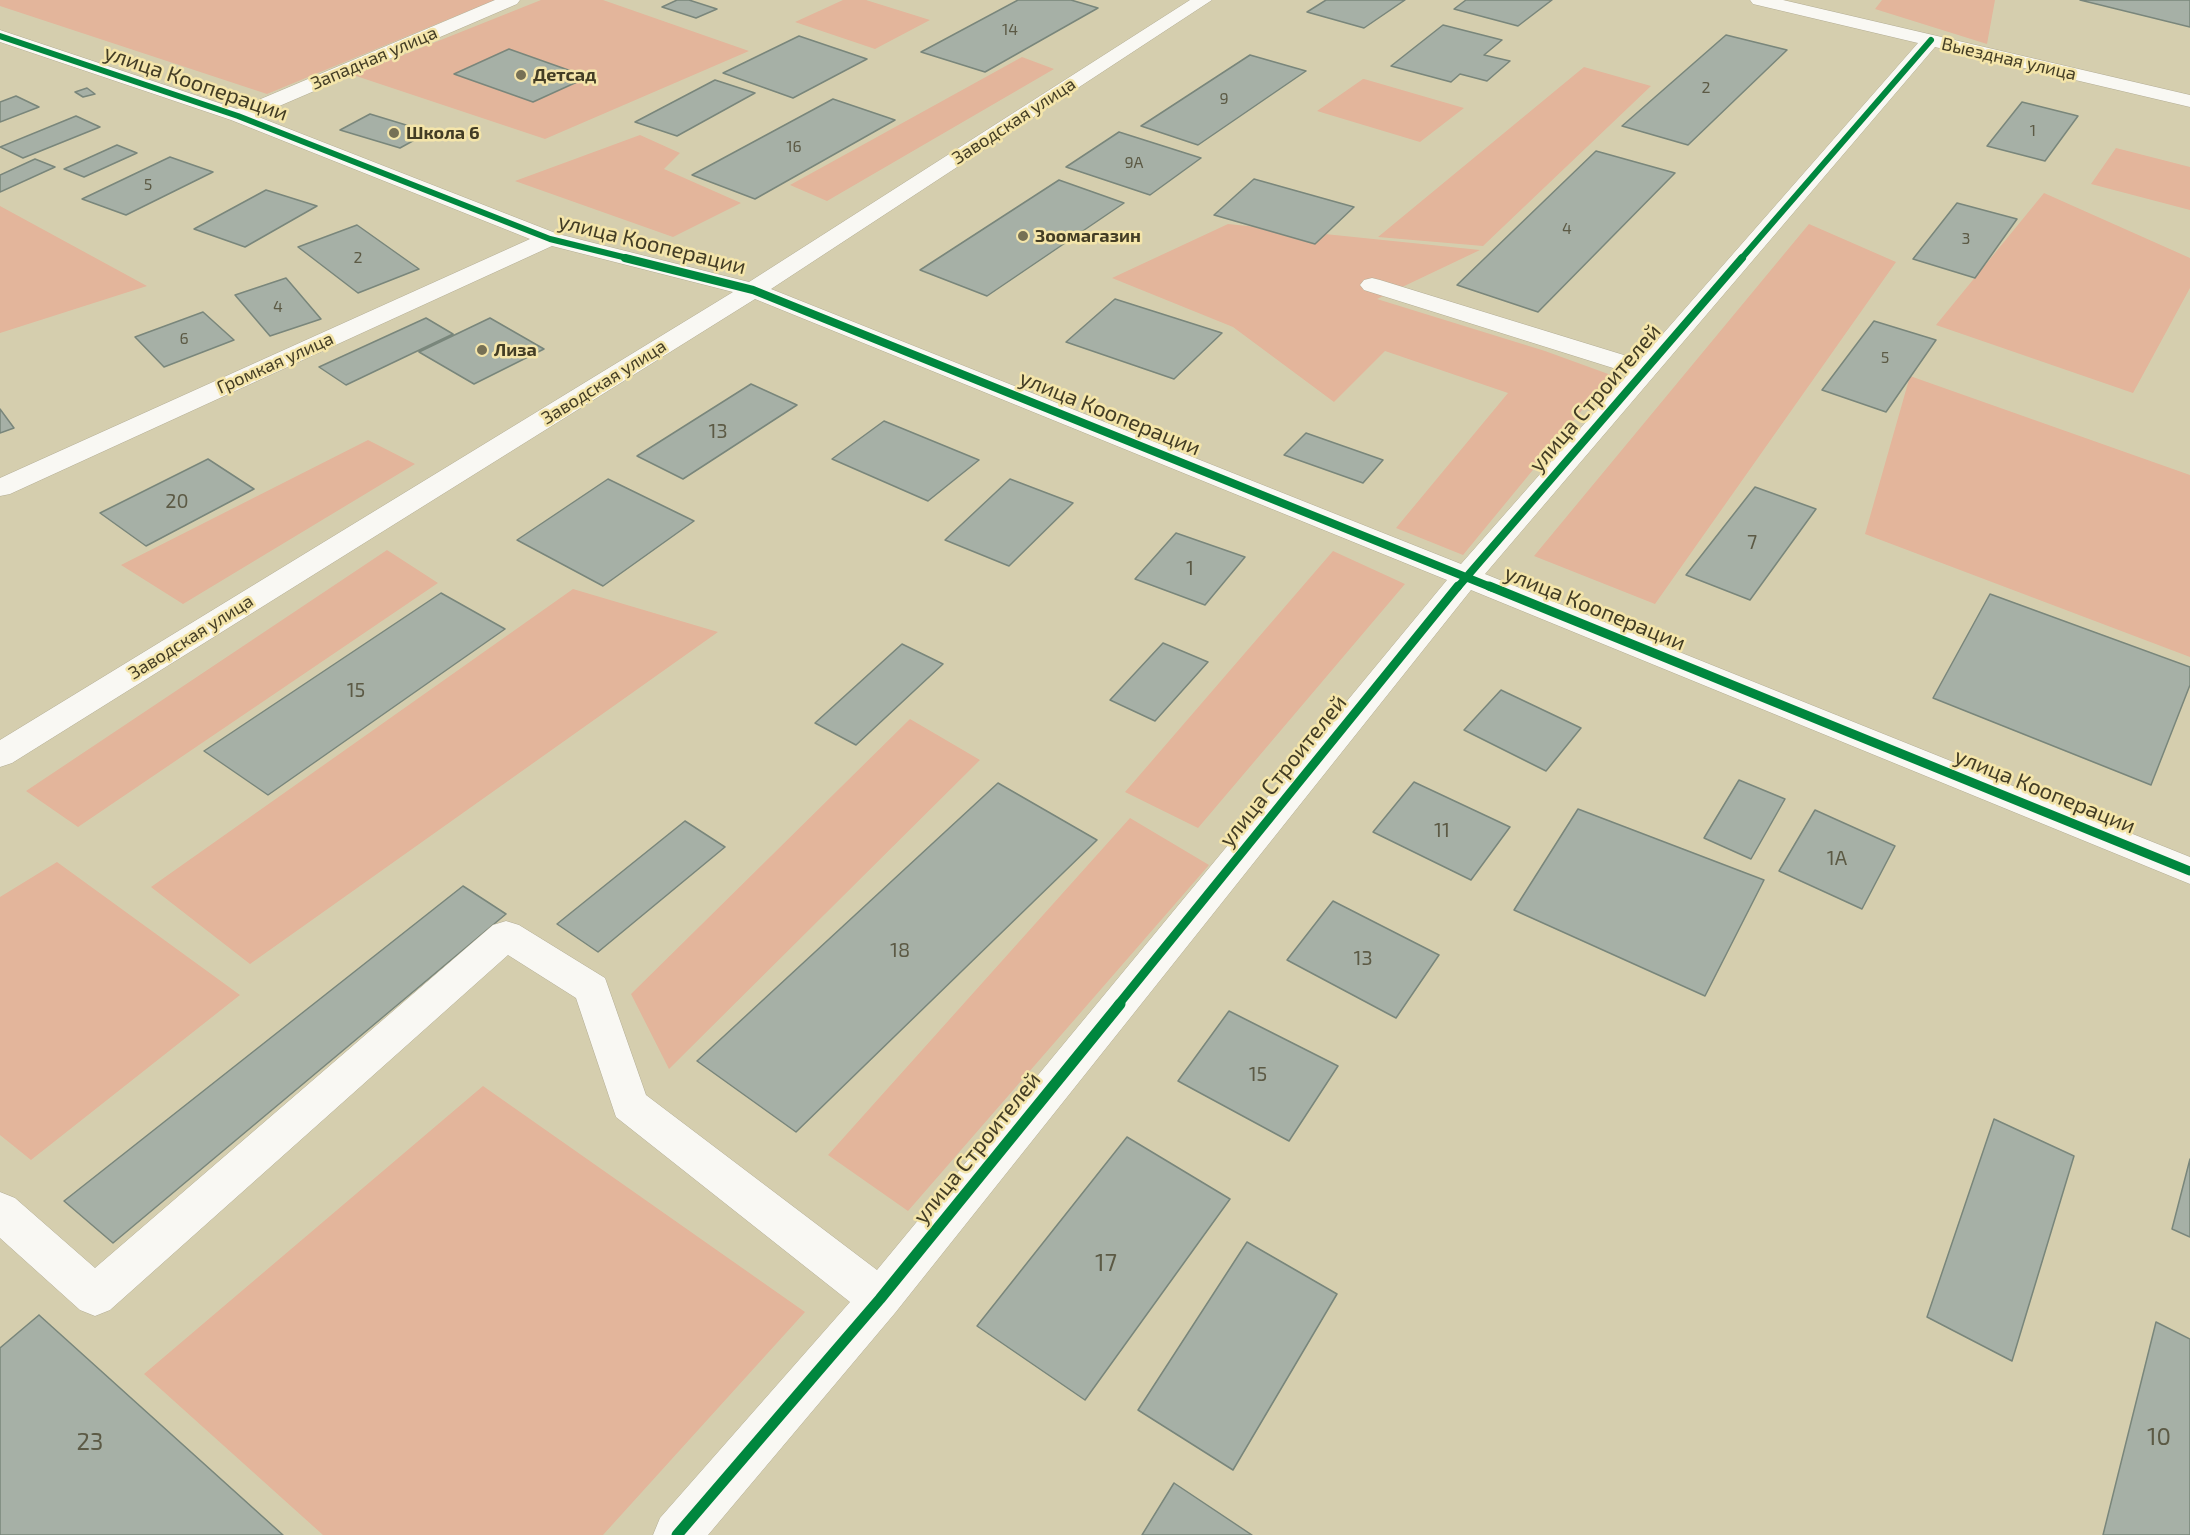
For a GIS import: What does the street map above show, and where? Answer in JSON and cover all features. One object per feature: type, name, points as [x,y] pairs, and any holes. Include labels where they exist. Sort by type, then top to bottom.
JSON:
[{"type":"street","name":"Западная улица","points":[[238,116],[511,0]]},
{"type":"street","name":"Заводская улица","points":[[0,755],[753,290],[1203,0]]},
{"type":"street","name":"Выездная улица","points":[[1759,0],[2190,101]]},
{"type":"street","name":"улица Кооперации","points":[[0,36],[238,116],[550,239],[753,290],[2190,871]]},
{"type":"street","name":"улица Строителей","points":[[677,1535],[880,1299],[1466,577],[1931,40]]},
{"type":"street","name":"Громкая улица","points":[[0,488],[550,239]]},
{"type":"street","points":[[1372,285],[1645,370]]},
{"type":"street","points":[[0,1211],[95,1296],[506,935],[592,989],[630,1105],[880,1299]]},
{"type":"shaded area","points":[[0,0],[495,0],[267,94],[0,6]]},
{"type":"shaded area","points":[[541,0],[603,0],[749,51],[545,139],[353,75]]},
{"type":"shaded area","points":[[843,0],[866,0],[930,20],[875,49],[795,22]]},
{"type":"shaded area","points":[[1882,0],[1995,0],[1987,44],[1875,9]]},
{"type":"shaded area","points":[[1022,57],[1054,69],[827,201],[790,185]]},
{"type":"shaded area","points":[[1584,67],[1651,86],[1483,246],[1378,237]]},
{"type":"shaded area","points":[[1363,79],[1464,108],[1420,142],[1317,111]]},
{"type":"shaded area","points":[[640,135],[680,153],[664,169],[741,203],[673,237],[515,181]]},
{"type":"shaded area","points":[[2116,148],[2190,167],[2190,210],[2091,184]]},
{"type":"shaded area","points":[[2044,193],[2190,258],[2190,288],[2133,393],[1936,325]]},
{"type":"shaded area","points":[[0,206],[147,286],[0,333]]},
{"type":"shaded area","points":[[1228,224],[1480,250],[1377,299],[1545,351],[1611,375],[1463,555],[1396,528],[1513,387],[1508,393],[1385,351],[1334,402],[1233,327],[1112,278]]},
{"type":"shaded area","points":[[1809,224],[1896,262],[1655,604],[1534,556]]},
{"type":"shaded area","points":[[1910,376],[2190,475],[2190,657],[1865,534]]},
{"type":"shaded area","points":[[368,440],[415,464],[183,604],[121,565]]},
{"type":"shaded area","points":[[387,550],[438,583],[78,827],[26,791]]},
{"type":"shaded area","points":[[1333,551],[1405,584],[1198,828],[1125,792]]},
{"type":"shaded area","points":[[573,589],[718,632],[250,964],[151,887]]},
{"type":"shaded area","points":[[910,719],[980,760],[669,1069],[631,994]]},
{"type":"shaded area","points":[[1130,818],[1209,865],[908,1211],[828,1155]]},
{"type":"shaded area","points":[[57,862],[240,995],[31,1160],[0,1135],[0,897]]},
{"type":"shaded area","points":[[483,1086],[805,1312],[603,1535],[323,1535],[144,1374]]},
{"type":"building","points":[[677,0],[689,0],[717,9],[696,18],[662,7]]},
{"type":"building","points":[[1018,0],[1071,0],[1098,8],[985,72],[921,52]]},
{"type":"building","points":[[1326,0],[1405,0],[1364,28],[1307,12]]},
{"type":"building","points":[[1466,0],[1552,0],[1518,26],[1454,9]]},
{"type":"building","points":[[2080,0],[2190,0],[2190,27]]},
{"type":"building","points":[[1443,25],[1502,40],[1484,55],[1510,61],[1487,81],[1460,74],[1451,82],[1391,66]]},
{"type":"building","points":[[1726,35],[1787,50],[1688,145],[1622,126]]},
{"type":"building","points":[[799,36],[867,59],[793,98],[723,73]]},
{"type":"building","name":"Детсад","points":[[509,49],[588,77],[533,102],[454,74]]},
{"type":"building","points":[[1250,55],[1306,71],[1198,145],[1141,126]]},
{"type":"building","points":[[715,80],[755,93],[677,136],[635,122]]},
{"type":"building","points":[[87,88],[95,94],[83,97],[75,92]]},
{"type":"building","points":[[16,96],[39,107],[0,122],[0,102]]},
{"type":"building","points":[[833,99],[895,120],[755,199],[692,175]]},
{"type":"building","points":[[2022,102],[2078,116],[2045,161],[1987,146]]},
{"type":"building","points":[[370,114],[429,132],[400,148],[340,130]]},
{"type":"building","points":[[76,116],[100,127],[23,158],[0,147]]},
{"type":"building","points":[[1119,132],[1201,158],[1150,195],[1066,167]]},
{"type":"building","points":[[117,145],[137,153],[84,177],[64,169]]},
{"type":"building","points":[[1596,151],[1675,173],[1538,312],[1457,285]]},
{"type":"building","points":[[170,157],[213,172],[126,215],[82,199]]},
{"type":"building","points":[[35,159],[55,167],[0,192],[0,175]]},
{"type":"building","points":[[1254,179],[1354,207],[1315,244],[1214,215]]},
{"type":"building","name":"Зоомагазин","points":[[1059,180],[1124,203],[987,296],[920,270]]},
{"type":"building","points":[[266,190],[317,206],[245,247],[194,229]]},
{"type":"building","points":[[1957,203],[2017,219],[1975,278],[1913,259]]},
{"type":"building","points":[[357,225],[419,269],[358,293],[298,247]]},
{"type":"building","points":[[286,278],[321,319],[270,336],[235,295]]},
{"type":"building","points":[[1115,299],[1222,333],[1174,379],[1066,342]]},
{"type":"building","points":[[203,312],[234,340],[164,367],[135,337]]},
{"type":"building","points":[[426,318],[453,334],[346,385],[319,367]]},
{"type":"building","name":"Лиза","points":[[490,318],[544,349],[474,384],[419,352]]},
{"type":"building","points":[[1874,321],[1936,340],[1886,412],[1822,390]]},
{"type":"building","points":[[751,384],[797,405],[683,479],[637,456]]},
{"type":"building","points":[[0,409],[14,428],[0,433]]},
{"type":"building","points":[[884,421],[979,460],[928,501],[832,459]]},
{"type":"building","points":[[1306,433],[1383,460],[1363,483],[1284,455]]},
{"type":"building","points":[[208,459],[254,489],[146,546],[100,513]]},
{"type":"building","points":[[608,479],[694,521],[603,586],[517,540]]},
{"type":"building","points":[[1010,479],[1073,503],[1009,566],[945,540]]},
{"type":"building","points":[[1755,487],[1816,509],[1750,600],[1686,575]]},
{"type":"building","points":[[1176,533],[1245,557],[1205,605],[1135,579]]},
{"type":"building","points":[[441,593],[505,629],[268,795],[204,751]]},
{"type":"building","points":[[1990,594],[2190,667],[2190,685],[2151,785],[1933,698]]},
{"type":"building","points":[[1163,643],[1208,662],[1155,721],[1110,700]]},
{"type":"building","points":[[902,644],[943,664],[856,745],[815,723]]},
{"type":"building","points":[[1501,690],[1581,728],[1546,771],[1464,730]]},
{"type":"building","points":[[1739,780],[1785,799],[1751,859],[1704,838]]},
{"type":"building","points":[[1414,782],[1510,827],[1471,880],[1373,832]]},
{"type":"building","points":[[998,783],[1097,840],[796,1132],[697,1061]]},
{"type":"building","points":[[1578,809],[1764,880],[1705,996],[1514,910]]},
{"type":"building","points":[[1815,810],[1895,846],[1862,909],[1779,871]]},
{"type":"building","points":[[685,821],[725,847],[598,952],[557,924]]},
{"type":"building","points":[[463,886],[506,914],[113,1243],[64,1201]]},
{"type":"building","points":[[1333,901],[1439,955],[1396,1018],[1287,960]]},
{"type":"building","points":[[1229,1011],[1338,1066],[1289,1141],[1178,1081]]},
{"type":"building","points":[[1994,1119],[2074,1156],[2012,1361],[1927,1317]]},
{"type":"building","points":[[1127,1137],[1230,1199],[1085,1400],[977,1326]]},
{"type":"building","points":[[2190,1159],[2190,1237],[2172,1229]]},
{"type":"building","points":[[1247,1242],[1337,1294],[1233,1470],[1138,1410]]},
{"type":"building","points":[[39,1315],[283,1535],[0,1535],[0,1348]]},
{"type":"building","points":[[2156,1322],[2190,1339],[2190,1535],[2103,1535]]},
{"type":"building","points":[[1174,1483],[1252,1535],[1142,1535]]},
{"type":"cycle path","points":[[0,36],[238,116],[550,239],[753,290],[2190,871]]},
{"type":"cycle path","points":[[677,1535],[880,1299],[1466,577],[1931,40]]},
{"type":"place","name":"Детсад","points":[[521,75]]},
{"type":"place","name":"Школа 6","points":[[394,133]]},
{"type":"place","name":"Зоомагазин","points":[[1023,236]]},
{"type":"place","name":"Лиза","points":[[482,350]]}]
